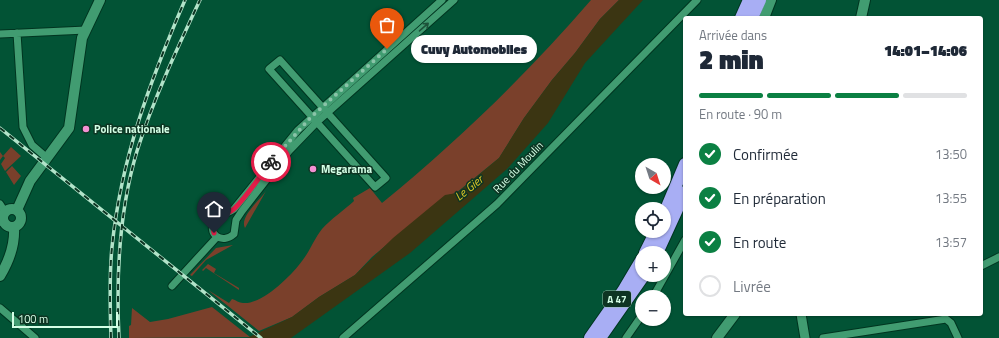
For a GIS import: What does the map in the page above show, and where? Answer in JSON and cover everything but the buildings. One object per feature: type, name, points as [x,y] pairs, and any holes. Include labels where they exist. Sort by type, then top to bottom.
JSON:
[{"type":"highway","points":[[742,16],[749,0]]},
{"type":"highway","points":[[753,16],[760,0]]},
{"type":"highway","points":[[669,202],[683,169]]},
{"type":"highway","points":[[659,246],[683,196]]},
{"type":"highway","name":"A 47","points":[[590,338],[623,291],[635,271]]},
{"type":"highway","name":"A 47","points":[[600,338],[639,282]]},
{"type":"main road","points":[[17,210],[30,181],[69,128],[82,38],[100,0]]},
{"type":"main road","points":[[765,16],[772,0]]},
{"type":"main road","points":[[861,16],[865,0]]},
{"type":"main road","points":[[11,209],[17,210],[20,213],[21,220],[18,226],[14,228],[7,227],[2,215],[11,209]]},
{"type":"main road","points":[[0,276],[7,265],[13,244],[14,228]]},
{"type":"main road","points":[[718,338],[734,316]]},
{"type":"street","points":[[442,0],[325,109],[316,123],[289,151],[242,211],[236,220],[234,234],[223,240],[217,237],[214,233],[213,226],[215,220],[219,216],[225,215],[234,209],[279,151],[311,117],[325,109],[454,0]]},
{"type":"street","name":"Rue du Moulin","points":[[343,338],[497,204],[697,0]]},
{"type":"street","points":[[0,34],[86,30]]},
{"type":"street","points":[[17,33],[23,127],[32,145],[47,158]]},
{"type":"street","points":[[280,60],[325,109],[386,178],[375,187],[269,69],[280,60]]},
{"type":"street","points":[[172,286],[217,237]]},
{"type":"street","points":[[657,290],[683,249]]},
{"type":"street","points":[[983,265],[999,257]]},
{"type":"street","points":[[0,308],[35,338]]},
{"type":"street","points":[[801,316],[805,338]]},
{"type":"street","points":[[823,338],[946,319],[951,323],[958,338]]},
{"type":"street","points":[[626,338],[635,325]]},
{"type":"shaded area","points":[[591,0],[619,0],[600,19],[575,53],[552,80],[524,118],[499,158],[456,193],[445,196],[372,257],[355,275],[319,297],[292,317],[259,331],[208,290],[229,303],[232,299],[243,303],[259,299],[276,288],[302,261],[322,229],[354,201],[353,198],[370,188],[382,203],[410,180],[491,106],[542,54]]},
{"type":"shaded area","points":[[11,147],[21,156],[5,171],[1,164],[5,158],[3,156]]},
{"type":"shaded area","points":[[0,152],[3,156],[0,160]]},
{"type":"shaded area","points":[[12,166],[21,176],[14,185],[6,172]]},
{"type":"shaded area","points":[[266,191],[245,228],[244,224],[247,214]]},
{"type":"shaded area","points":[[233,245],[206,260],[192,276],[190,275],[216,248]]},
{"type":"shaded area","points":[[208,264],[216,269],[214,273],[239,288],[239,290],[206,268],[203,271],[202,270]]},
{"type":"shaded area","points":[[212,307],[250,337],[129,338],[132,308],[150,322],[168,319]]},
{"type":"water","name":"Le Gier","points":[[619,0],[643,0],[585,63],[548,123],[507,169],[410,253],[291,338],[247,338],[292,317],[319,297],[355,275],[393,238],[445,195],[457,193],[499,158],[524,118],[552,80],[575,53],[600,19]]},
{"type":"railway","points":[[111,338],[111,258],[116,214],[122,182],[149,90],[185,0]]},
{"type":"railway","points":[[119,338],[118,291],[120,244],[126,197],[131,174],[143,132],[158,94],[200,0]]},
{"type":"railway","points":[[0,128],[261,338]]},
{"type":"way so far","points":[[271,162],[279,151],[311,117],[387,49]]},
{"type":"place","name":"Cuvy Automobiles","points":[[387,49]]},
{"type":"place","name":"Police nationale","points":[[86,129]]},
{"type":"place","name":"Megarama","points":[[313,169]]},
{"type":"route","points":[[214,233],[213,226],[215,220],[219,216],[225,215],[234,209],[271,162]]}]
